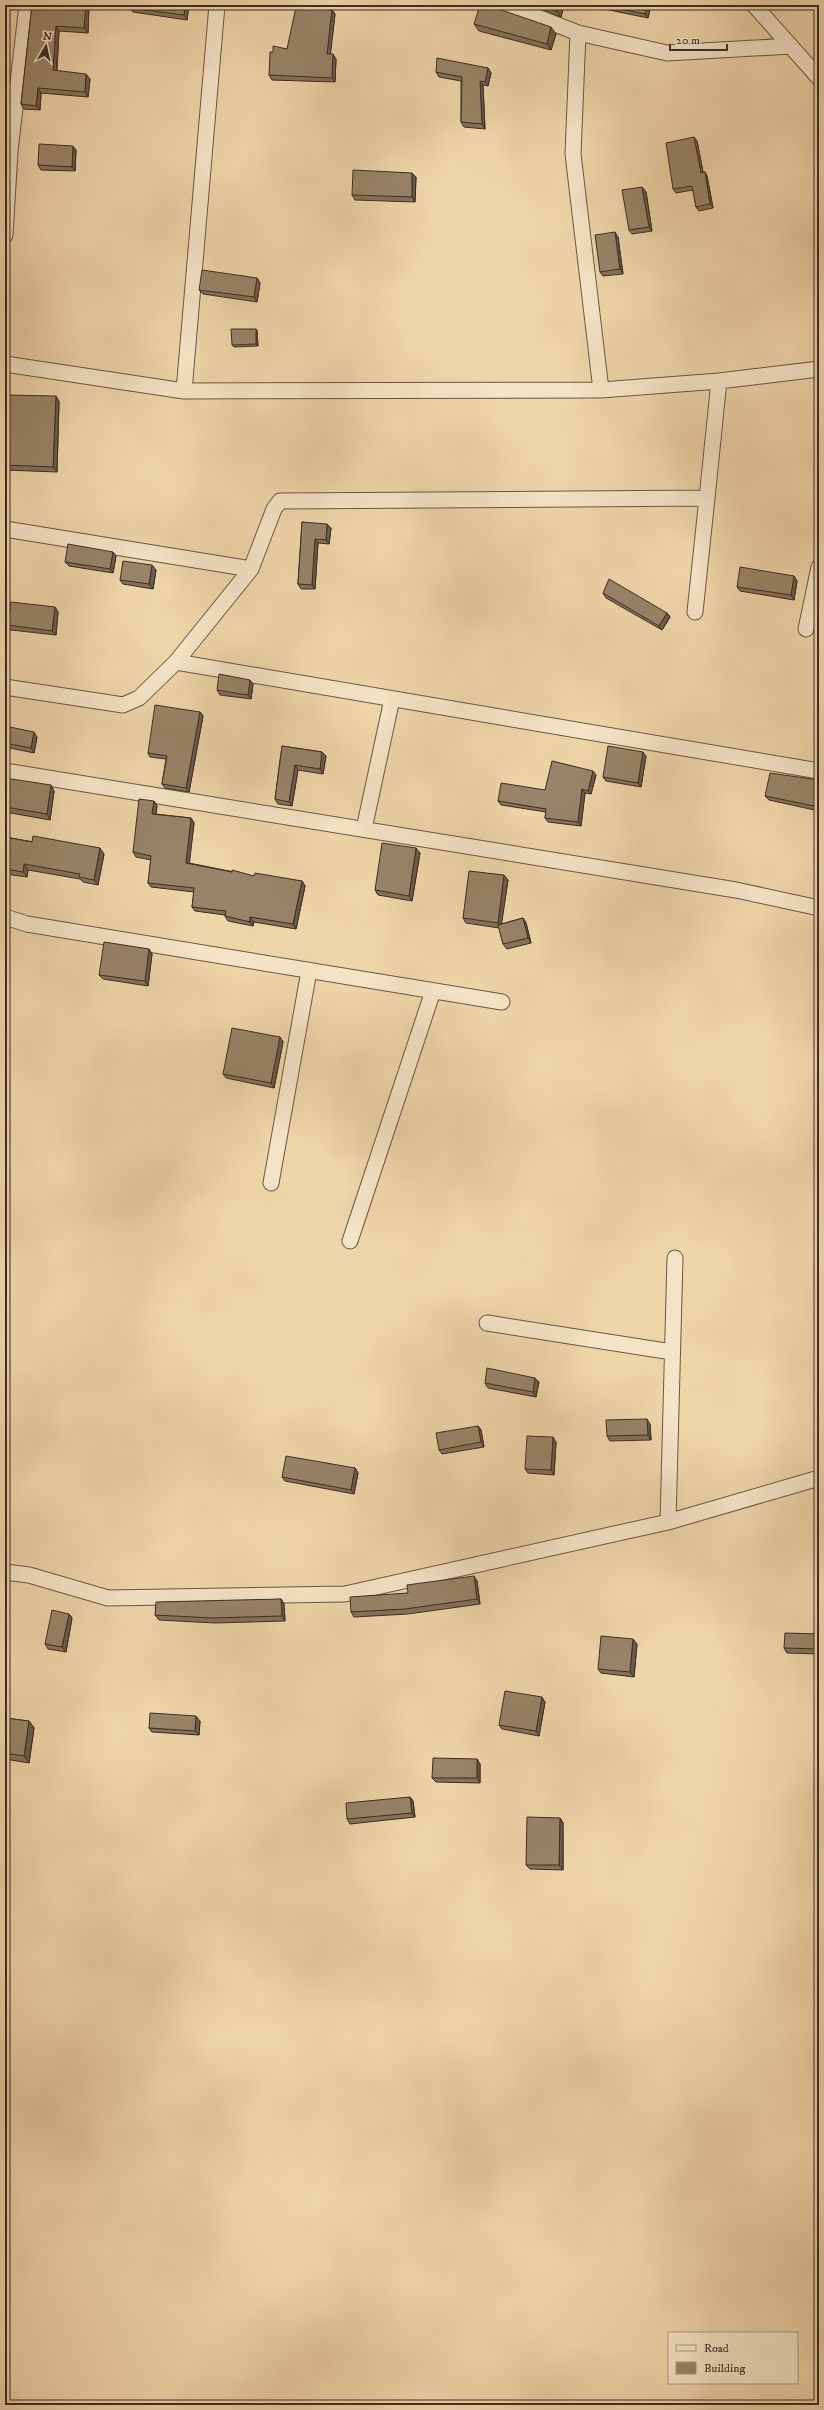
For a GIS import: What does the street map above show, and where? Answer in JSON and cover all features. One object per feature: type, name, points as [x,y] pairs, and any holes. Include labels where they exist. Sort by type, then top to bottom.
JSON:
[{"type":"street","points":[[5,234],[8,151],[27,5]]},
{"type":"street","points":[[184,391],[217,5]]},
{"type":"street","points":[[495,5],[533,10],[578,33],[666,52],[791,46]]},
{"type":"street","points":[[754,5],[819,78]]},
{"type":"street","points":[[578,33],[573,154],[601,390]]},
{"type":"street","points":[[5,364],[184,391],[601,390],[719,381],[819,369]]},
{"type":"street","points":[[695,612],[719,381]]},
{"type":"street","points":[[5,687],[123,705],[139,698],[176,662],[251,569],[274,510],[280,501],[707,498]]},
{"type":"street","points":[[5,529],[251,569]]},
{"type":"street","points":[[806,629],[819,567]]},
{"type":"street","points":[[176,662],[819,771]]},
{"type":"street","points":[[364,829],[392,699]]},
{"type":"street","points":[[5,771],[736,890],[819,908]]},
{"type":"street","points":[[5,917],[27,924],[502,1002]]},
{"type":"street","points":[[271,1183],[309,971]]},
{"type":"street","points":[[350,1242],[433,991]]},
{"type":"street","points":[[668,1522],[675,1258]]},
{"type":"street","points":[[487,1323],[672,1352]]},
{"type":"street","points":[[5,1572],[29,1575],[108,1598],[346,1594],[668,1522],[819,1478]]},
{"type":"building","points":[[32,5],[86,5],[84,28],[56,26],[53,70],[86,74],[85,92],[38,88],[36,106],[21,104]]},
{"type":"building","points":[[130,5],[185,5],[184,15],[130,8]]},
{"type":"building","points":[[480,5],[487,5],[551,27],[547,44],[474,24]]},
{"type":"building","points":[[540,5],[559,5],[557,12]]},
{"type":"building","points":[[606,5],[647,5],[645,14]]},
{"type":"building","points":[[296,7],[332,10],[327,54],[333,54],[332,78],[269,75],[270,52],[273,52],[273,46],[287,49]]},
{"type":"building","points":[[437,58],[488,68],[485,82],[480,81],[482,124],[461,122],[462,77],[436,72]]},
{"type":"building","points":[[694,137],[701,173],[705,172],[710,204],[696,207],[692,186],[673,189],[666,143]]},
{"type":"building","points":[[39,144],[73,146],[72,167],[38,165]]},
{"type":"building","points":[[353,170],[412,173],[412,197],[352,195]]},
{"type":"building","points":[[642,187],[649,227],[629,230],[622,190]]},
{"type":"building","points":[[615,232],[620,269],[600,272],[595,235]]},
{"type":"building","points":[[202,270],[257,278],[254,297],[199,290]]},
{"type":"building","points":[[231,329],[256,329],[256,344],[232,345]]},
{"type":"building","points":[[5,395],[56,396],[53,467],[5,465]]},
{"type":"building","points":[[302,522],[327,524],[326,540],[315,539],[312,585],[298,584]]},
{"type":"building","points":[[68,544],[113,552],[110,569],[65,562]]},
{"type":"building","points":[[123,561],[152,565],[149,584],[120,580]]},
{"type":"building","points":[[740,567],[794,576],[791,595],[737,587]]},
{"type":"building","points":[[609,579],[667,613],[659,626],[603,593]]},
{"type":"building","points":[[11,602],[55,607],[52,631],[8,625]]},
{"type":"building","points":[[219,674],[250,680],[248,695],[217,690]]},
{"type":"building","points":[[155,705],[200,712],[186,788],[162,784],[167,756],[148,753]]},
{"type":"building","points":[[5,726],[34,732],[31,748],[5,743]]},
{"type":"building","points":[[282,746],[322,752],[320,769],[295,765],[289,802],[275,799]]},
{"type":"building","points":[[608,746],[643,752],[638,783],[603,777]]},
{"type":"building","points":[[552,761],[593,771],[588,791],[582,789],[578,822],[545,818],[546,809],[498,801],[501,783],[545,790]]},
{"type":"building","points":[[770,773],[819,780],[819,807],[765,796]]},
{"type":"building","points":[[5,778],[51,785],[47,814],[5,807]]},
{"type":"building","points":[[139,799],[154,801],[152,814],[191,818],[186,863],[232,872],[232,870],[254,876],[255,873],[302,881],[293,924],[250,917],[250,922],[225,916],[226,911],[192,907],[194,888],[148,883],[151,856],[133,852]]},
{"type":"building","points":[[33,836],[100,848],[94,880],[79,877],[80,874],[24,864],[23,872],[5,869],[5,837],[32,842]]},
{"type":"building","points":[[382,843],[416,848],[409,896],[375,890]]},
{"type":"building","points":[[469,871],[504,875],[498,923],[463,918]]},
{"type":"building","points":[[523,918],[528,938],[503,944],[498,925]]},
{"type":"building","points":[[104,942],[149,949],[145,981],[99,975]]},
{"type":"building","points":[[232,1028],[280,1037],[271,1083],[223,1074]]},
{"type":"building","points":[[487,1368],[535,1378],[533,1392],[485,1383]]},
{"type":"building","points":[[647,1419],[648,1435],[607,1436],[606,1420]]},
{"type":"building","points":[[478,1426],[481,1442],[439,1450],[436,1433]]},
{"type":"building","points":[[527,1436],[553,1437],[551,1470],[525,1469]]},
{"type":"building","points":[[286,1456],[355,1468],[351,1490],[282,1477]]},
{"type":"building","points":[[474,1576],[477,1599],[405,1609],[351,1612],[350,1597],[408,1593],[407,1585]]},
{"type":"building","points":[[281,1599],[282,1616],[212,1618],[155,1615],[156,1602]]},
{"type":"building","points":[[52,1610],[69,1614],[62,1647],[45,1644]]},
{"type":"building","points":[[785,1633],[819,1634],[819,1649],[784,1648]]},
{"type":"building","points":[[601,1636],[633,1639],[630,1672],[598,1669]]},
{"type":"building","points":[[505,1691],[542,1697],[536,1731],[499,1725]]},
{"type":"building","points":[[150,1713],[196,1716],[195,1731],[149,1728]]},
{"type":"building","points":[[5,1718],[29,1721],[24,1756],[5,1753]]},
{"type":"building","points":[[433,1758],[477,1759],[477,1778],[432,1778]]},
{"type":"building","points":[[410,1797],[412,1813],[347,1819],[346,1803]]},
{"type":"building","points":[[527,1817],[560,1818],[559,1865],[526,1865]]}]
